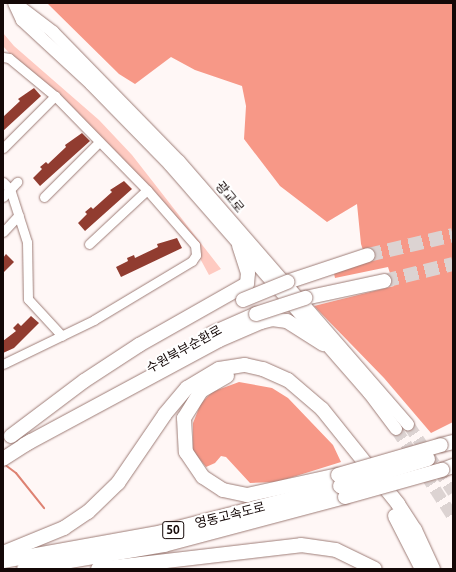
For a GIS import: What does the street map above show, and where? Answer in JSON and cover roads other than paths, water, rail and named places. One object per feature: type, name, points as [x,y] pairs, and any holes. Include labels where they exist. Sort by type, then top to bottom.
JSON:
[{"type":"highway","points":[[7,438],[84,381],[139,345],[247,284],[248,273],[239,245]]},
{"type":"highway","name":"수원북부순환로","points":[[7,438],[116,368],[243,300],[287,282],[368,255]]},
{"type":"highway","name":"수원북부순환로","points":[[3,459],[188,346],[256,314],[306,298],[384,281]]},
{"type":"highway","points":[[24,445],[219,340],[260,322],[272,319],[287,322],[323,344]]},
{"type":"highway","points":[[3,553],[44,537],[88,512],[118,483],[165,414],[187,388],[219,369],[245,365],[263,369],[288,380],[322,409],[402,511],[424,546],[433,569]]},
{"type":"highway","points":[[341,486],[256,494],[240,494],[223,490],[203,477],[189,460],[183,436],[187,410],[201,390],[232,375],[259,377],[291,391],[314,411],[357,462],[393,512],[422,569]]},
{"type":"highway","name":"영동고속도로","points":[[24,569],[164,545],[341,486],[447,448]]},
{"type":"highway","name":"영동고속도로","points":[[3,561],[162,532],[341,486],[448,468]]},
{"type":"highway","points":[[98,569],[290,545],[336,550],[375,569]]},
{"type":"main road","name":"광교로","points":[[15,3],[22,20],[131,123],[239,245],[323,344],[369,393],[396,429]]},
{"type":"main road","name":"광교로","points":[[15,3],[53,32],[180,161],[408,424]]},
{"type":"lane","points":[[3,57],[9,58],[55,96],[147,190],[195,245],[194,259],[94,320],[3,364]]},
{"type":"lane","points":[[3,148],[55,96]]},
{"type":"lane","points":[[44,197],[100,142]]},
{"type":"lane","points":[[3,182],[14,185]]},
{"type":"lane","points":[[14,185],[19,215],[27,242],[28,299],[62,336]]},
{"type":"lane","points":[[3,196],[14,185]]},
{"type":"lane","points":[[89,244],[147,190]]},
{"type":"lane","points":[[3,232],[19,215]]},
{"type":"waterway","points":[[4,464],[16,473],[44,508]]},
{"type":"tunnel","points":[[368,255],[453,235]]},
{"type":"tunnel","points":[[384,281],[453,264]]},
{"type":"tunnel","points":[[408,424],[453,492]]},
{"type":"tunnel","points":[[396,429],[453,517]]}]
